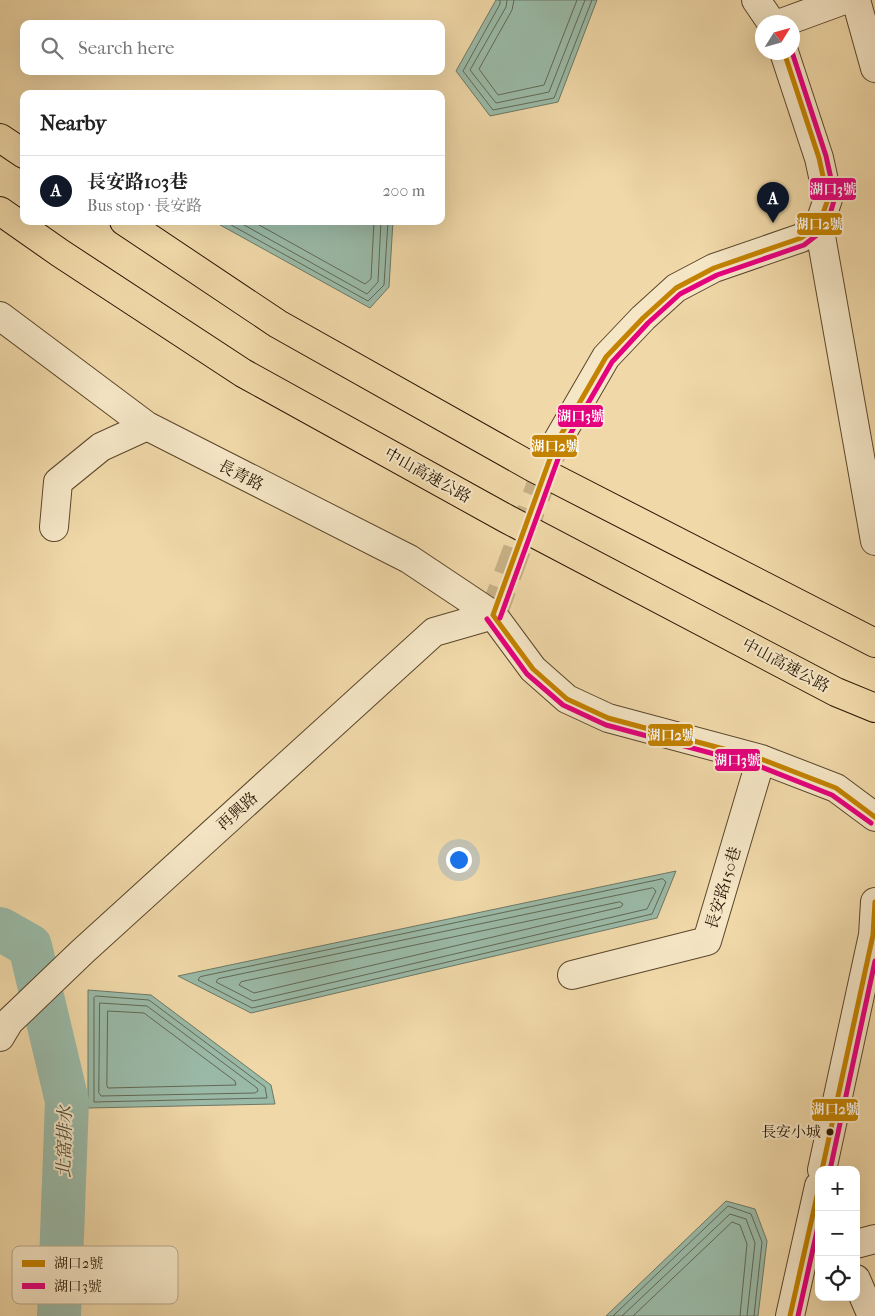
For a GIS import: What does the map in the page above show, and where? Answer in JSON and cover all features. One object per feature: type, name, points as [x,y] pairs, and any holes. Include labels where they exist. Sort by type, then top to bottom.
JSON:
[{"type":"highway","points":[[0,138],[20,151]]},
{"type":"highway","name":"中山高速公路","points":[[0,211],[60,253],[243,373],[507,519],[836,692],[875,708]]},
{"type":"highway","points":[[130,225],[278,324],[534,468],[875,643]]},
{"type":"street","points":[[756,0],[766,15]]},
{"type":"street","points":[[800,16],[844,0]]},
{"type":"street","points":[[856,0],[875,68]]},
{"type":"street","points":[[787,60],[819,158],[828,199],[819,225],[875,541]]},
{"type":"street","points":[[555,445],[606,357],[643,318],[676,288],[714,268],[801,238],[819,225]]},
{"type":"street","name":"長青路","points":[[0,316],[147,426],[408,559],[493,615]]},
{"type":"street","points":[[54,527],[58,482],[101,448],[147,426]]},
{"type":"street","points":[[493,615],[533,669],[567,699],[608,718],[761,759],[836,788],[875,817]]},
{"type":"street","name":"再興路","points":[[5,1029],[82,952],[434,632],[493,615]]},
{"type":"street","name":"長安路150巷","points":[[572,975],[707,941],[761,759]]},
{"type":"street","points":[[824,1166],[873,935],[875,902]]},
{"type":"street","points":[[790,1316],[815,1206]]},
{"type":"street","points":[[860,1243],[875,1239]]},
{"type":"street","points":[[860,1288],[872,1316]]},
{"type":"water","points":[[496,0],[597,0],[558,102],[490,116],[456,71]]},
{"type":"water","points":[[220,225],[393,225],[389,287],[370,308]]},
{"type":"water","points":[[676,871],[657,918],[251,1013],[178,976]]},
{"type":"water","points":[[88,990],[151,995],[271,1085],[275,1104],[88,1108]]},
{"type":"water","points":[[726,1201],[755,1209],[767,1241],[758,1316],[606,1316]]},
{"type":"waterway","name":"北窩排水","points":[[0,929],[30,946],[67,1101],[62,1246]]},
{"type":"waterway","name":"北窩排水","points":[[59,1304],[59,1316]]},
{"type":"tunnel","points":[[493,615],[555,445]]},
{"type":"transit line","name":"湖口2號","points":[[493,615],[555,445],[606,357],[643,318],[676,288],[714,268],[801,238],[819,225],[828,199],[819,158],[787,60]]},
{"type":"transit line","name":"湖口3號","points":[[500,618],[562,448],[612,362],[648,323],[680,294],[717,275],[804,245],[826,228],[835,197],[826,156],[795,60]]},
{"type":"transit line","name":"湖口2號","points":[[493,615],[533,669],[567,699],[608,718],[761,759],[836,788],[875,817]]},
{"type":"transit line","name":"湖口3號","points":[[487,619],[527,674],[563,705],[606,725],[759,766],[832,795],[871,823]]},
{"type":"transit line","name":"湖口2號","points":[[823,1166],[873,935],[875,902]]},
{"type":"transit line","name":"湖口3號","points":[[831,1166],[875,961]]},
{"type":"transit line","name":"湖口2號","points":[[790,1316],[815,1205]]},
{"type":"transit line","name":"湖口3號","points":[[798,1316],[815,1240]]},
{"type":"place","name":"長安路103巷","points":[[773,223]]},
{"type":"place","name":"長安小城","points":[[830,1132]]}]
